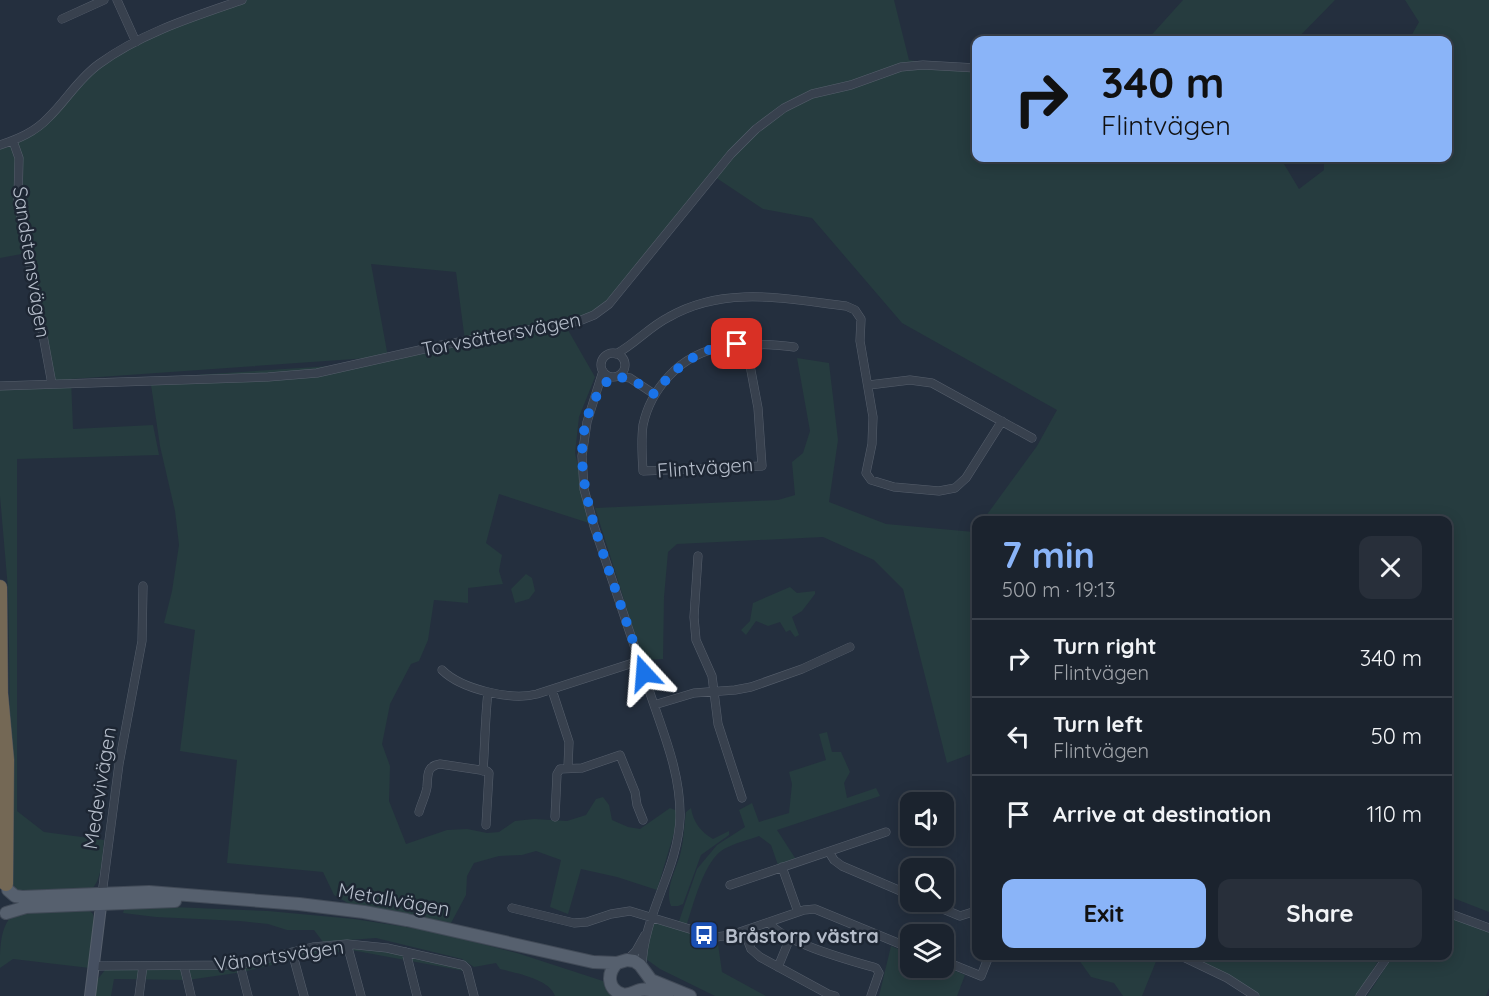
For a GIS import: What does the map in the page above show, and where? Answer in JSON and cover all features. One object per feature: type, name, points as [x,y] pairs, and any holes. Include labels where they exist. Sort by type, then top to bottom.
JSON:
[{"type":"highway","points":[[0,587],[0,740]]},
{"type":"highway","points":[[1,694],[7,760],[4,883]]},
{"type":"main road","name":"Metallvägen","points":[[4,883],[15,896],[102,898]]},
{"type":"main road","points":[[3,916],[10,902],[4,883]]},
{"type":"main road","name":"Metallvägen","points":[[3,916],[26,907],[149,892],[364,912],[450,928],[593,962],[637,963],[656,983],[690,996]]},
{"type":"main road","name":"Metallvägen","points":[[552,954],[576,965],[597,970],[610,979]]},
{"type":"main road","points":[[622,962],[611,970],[612,986],[618,994],[625,995],[650,990],[670,996]]},
{"type":"main road","points":[[634,993],[644,981],[643,971]]},
{"type":"street","points":[[62,19],[104,0]]},
{"type":"street","points":[[117,0],[135,42]]},
{"type":"street","points":[[0,145],[31,132],[48,119],[82,78],[135,42],[185,20],[242,0]]},
{"type":"street","name":"Torvsättersvägen","points":[[0,386],[267,377],[317,373],[442,345],[579,321],[594,315],[609,304],[731,154],[756,129],[784,108],[812,94],[851,85],[900,67],[923,65],[972,68]]},
{"type":"street","name":"Sandstensvägen","points":[[13,141],[20,158],[18,200],[52,384]]},
{"type":"street","points":[[643,971],[652,922],[675,850],[680,817],[679,795],[674,767],[594,526],[584,489],[582,456],[584,433],[598,392],[604,358],[631,345],[669,317],[692,306],[716,299],[757,296],[839,306],[851,308],[860,316],[860,341],[869,384],[873,427],[867,474],[873,481],[889,486],[939,491],[956,488],[966,478],[1002,421]]},
{"type":"street","name":"Flintvägen","points":[[746,344],[758,408],[762,466],[643,471],[643,428],[654,394],[681,365],[698,354],[718,347],[746,344],[794,347]]},
{"type":"street","points":[[598,392],[615,376],[624,363],[631,345]]},
{"type":"street","points":[[616,354],[624,363],[630,378]]},
{"type":"street","points":[[603,371],[615,376],[630,378],[654,394]]},
{"type":"street","points":[[869,384],[910,380],[932,383],[1032,438]]},
{"type":"street","points":[[698,556],[694,630],[699,650],[712,676],[718,724],[742,798]]},
{"type":"street","name":"Medevivägen","points":[[90,996],[119,764],[142,641],[143,586]]},
{"type":"street","points":[[654,705],[685,695],[751,687],[793,673],[850,647]]},
{"type":"street","points":[[442,670],[488,692],[520,697],[552,690],[639,661]]},
{"type":"street","points":[[552,690],[569,742],[567,767]]},
{"type":"street","points":[[483,771],[486,735],[484,726],[488,692]]},
{"type":"street","points":[[555,818],[557,774],[560,769],[582,768],[620,755],[636,792],[637,805],[643,820]]},
{"type":"street","points":[[419,812],[427,786],[426,779],[433,765],[440,764],[483,771],[489,773],[486,825]]},
{"type":"street","points":[[730,885],[886,832]]},
{"type":"street","points":[[829,852],[842,866],[900,891]]},
{"type":"street","points":[[782,867],[798,912]]},
{"type":"street","points":[[512,908],[574,923],[587,922],[624,911],[634,912],[652,922],[716,937],[744,931],[811,909],[824,911],[900,944]]},
{"type":"street","points":[[950,912],[960,916],[972,912]]},
{"type":"street","points":[[1452,914],[1489,928]]},
{"type":"street","points":[[622,962],[636,951],[652,922]]},
{"type":"street","points":[[769,922],[774,929],[790,938],[834,956],[878,970],[871,996]]},
{"type":"street","points":[[744,931],[747,942],[755,953],[835,996]]},
{"type":"street","points":[[778,967],[790,938]]},
{"type":"street","points":[[347,944],[361,996]]},
{"type":"street","name":"Vänortsvägen","points":[[95,966],[240,965],[313,947],[347,944],[373,946],[463,965],[467,969],[474,996]]},
{"type":"street","points":[[292,952],[304,996]]},
{"type":"street","points":[[406,952],[417,996]]},
{"type":"street","points":[[954,965],[981,976],[987,960]]},
{"type":"street","points":[[1189,960],[1227,978],[1255,996]]},
{"type":"street","points":[[1360,996],[1385,960]]},
{"type":"street","points":[[240,965],[248,996]]},
{"type":"street","points":[[139,996],[143,966]]},
{"type":"street","points":[[183,966],[190,996]]},
{"type":"green space","points":[[237,0],[894,0],[909,60],[972,71],[972,162],[1281,162],[1299,189],[1324,170],[1324,162],[1452,162],[1452,36],[1411,36],[1419,22],[1405,0],[1489,0],[1489,912],[1452,898],[1452,516],[986,516],[1037,446],[1057,410],[902,323],[812,218],[763,209],[712,175],[625,289],[596,314],[564,323],[595,377],[579,417],[575,453],[592,524],[499,494],[486,543],[502,555],[499,571],[503,584],[468,588],[468,603],[434,600],[428,640],[419,661],[411,664],[390,704],[382,744],[390,766],[389,801],[406,844],[447,830],[467,829],[487,833],[499,832],[515,821],[534,819],[567,821],[586,815],[596,799],[603,797],[609,805],[612,820],[628,827],[640,829],[670,808],[678,811],[657,890],[617,877],[581,869],[568,914],[550,907],[561,860],[536,851],[522,855],[499,856],[474,863],[467,876],[466,895],[451,923],[353,906],[334,895],[323,872],[227,863],[237,760],[180,751],[195,630],[164,623],[172,591],[179,545],[175,511],[160,446],[150,378],[361,364],[383,357],[71,379],[73,429],[153,425],[159,455],[17,459],[17,811],[44,832],[104,840],[100,874],[90,891],[22,894],[13,887],[11,880],[8,589],[0,496],[0,384],[53,381],[27,253],[0,258],[0,146],[43,123],[90,69],[136,42]],"holes":[[[371,264],[456,272],[465,341],[388,357]]]},
{"type":"green space","points":[[1183,0],[1335,0],[1300,36],[1151,36]]},
{"type":"green space","points":[[797,358],[829,363],[838,440],[829,502],[886,524],[972,532],[972,754],[947,763],[903,589],[874,560],[823,537],[677,544],[668,552],[664,597],[663,659],[643,660],[595,508],[778,500],[795,495],[792,462],[803,453],[810,431]]},
{"type":"green space","points":[[526,574],[532,578],[535,591],[529,599],[515,603],[511,589]]},
{"type":"green space","points":[[790,587],[797,593],[815,591],[802,611],[792,617],[799,635],[795,637],[790,630],[786,632],[780,622],[768,626],[756,621],[746,635],[741,630],[750,621],[753,603]]},
{"type":"green space","points":[[827,732],[832,752],[841,752],[850,772],[844,783],[847,798],[876,788],[880,796],[777,830],[797,861],[779,868],[771,845],[759,836],[724,849],[705,873],[686,927],[717,937],[722,972],[766,996],[715,996],[660,969],[646,959],[653,918],[678,924],[697,869],[717,845],[745,827],[739,810],[752,803],[759,822],[789,813],[792,784],[789,772],[826,760],[819,734]]},
{"type":"green space","points":[[691,808],[701,830],[713,839],[729,831],[729,835],[701,855],[683,904],[671,906],[670,885],[681,851],[686,812]]},
{"type":"green space","points":[[125,905],[268,911],[354,919],[432,931],[517,953],[606,982],[616,996],[555,996],[547,985],[540,981],[500,969],[496,963],[474,967],[462,959],[376,938],[323,942],[314,930],[287,930],[268,924],[240,921],[123,913]]},
{"type":"green space","points":[[88,909],[93,914],[94,921],[90,968],[13,959],[0,968],[4,929],[16,912]]},
{"type":"green space","points":[[1452,911],[1489,926],[1489,988],[1486,996],[1367,996],[1390,960],[1452,960]]},
{"type":"green space","points":[[348,943],[374,943],[464,962],[470,972],[351,950],[297,959],[243,972],[188,980],[114,979],[111,996],[94,996],[97,980],[105,970],[145,965],[240,962]]},
{"type":"green space","points":[[891,946],[900,950],[900,978],[954,978],[954,970],[965,975],[957,996],[879,996]]},
{"type":"green space","points":[[1079,960],[1157,960],[1142,996],[1123,996],[1114,983],[1091,977]]},
{"type":"green space","points":[[1191,960],[1379,960],[1357,996],[1255,996]]},
{"type":"place","name":"Bråstorp västra","points":[[704,935]]},
{"type":"route","points":[[644,673],[586,499],[582,456],[590,411],[598,392],[611,377],[630,378],[654,394],[663,382],[688,359],[718,347],[737,344]]}]
